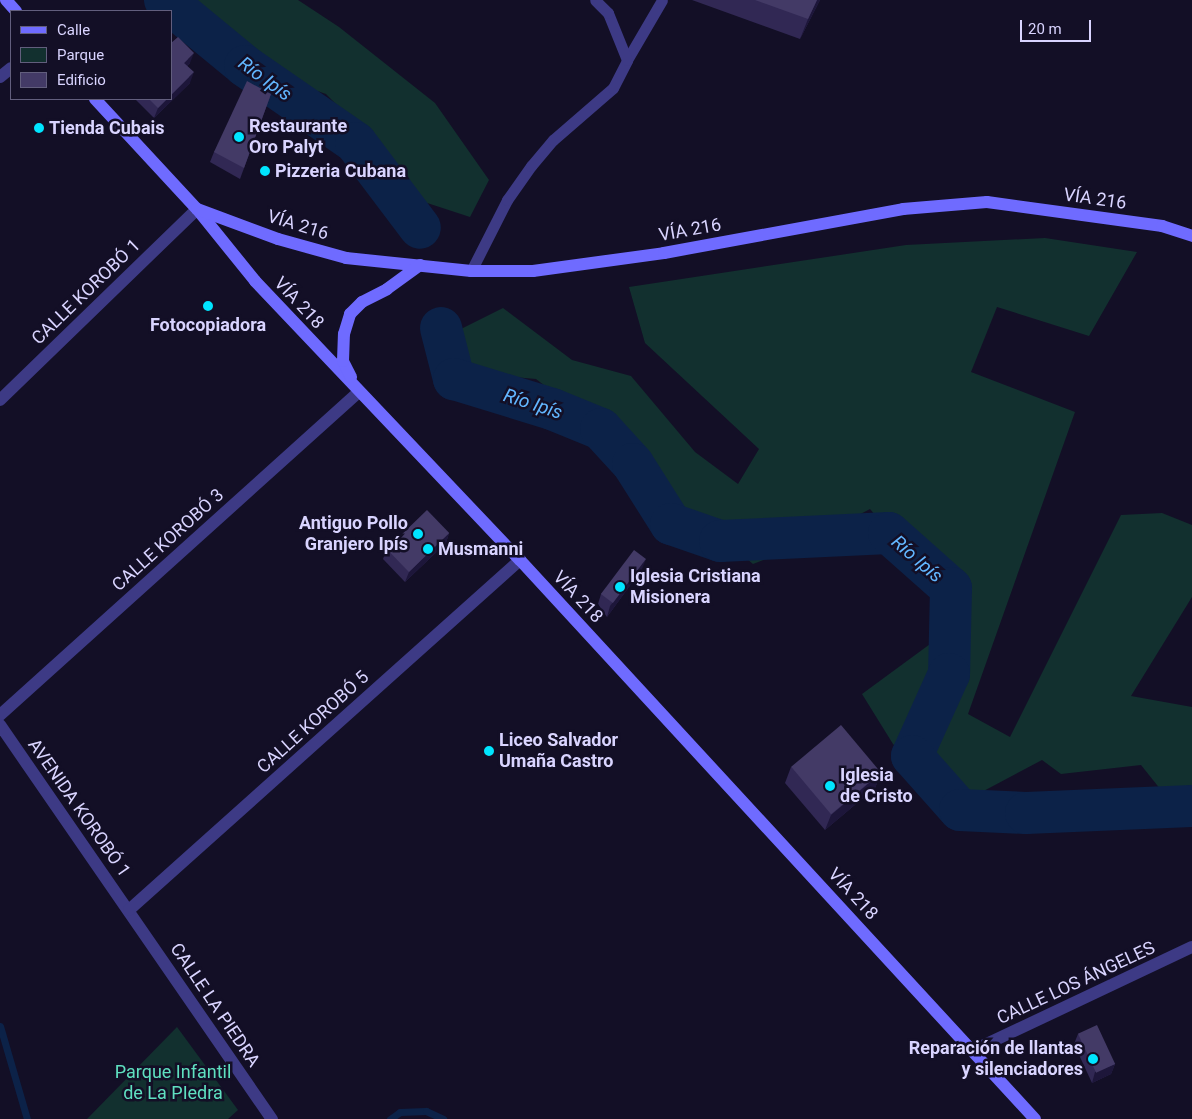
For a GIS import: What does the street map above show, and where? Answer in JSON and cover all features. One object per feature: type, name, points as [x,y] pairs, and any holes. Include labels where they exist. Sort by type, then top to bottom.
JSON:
[{"type":"main road","points":[[6,0],[15,10]]},
{"type":"main road","name":"VÍA 218","points":[[96,100],[197,209],[255,281],[520,560],[974,1050],[1034,1119]]},
{"type":"main road","name":"VÍA 216","points":[[197,209],[278,238],[346,258],[420,264],[471,271],[552,268],[664,253],[903,208],[987,202],[1162,226],[1192,236]]},
{"type":"main road","points":[[359,392],[343,361],[344,334],[350,314],[362,302],[387,288],[420,264]]},
{"type":"street","points":[[0,78],[10,69]]},
{"type":"street","name":"CALLE KOROBÓ 1","points":[[0,400],[197,209]]},
{"type":"street","name":"CALLE KOROBÓ 3","points":[[0,715],[359,392]]},
{"type":"street","name":"CALLE KOROBÓ 5","points":[[129,910],[520,560]]},
{"type":"street","name":"AVENIDA KOROBÓ 1","points":[[0,725],[129,910]]},
{"type":"street","name":"CALLE LA PIEDRA","points":[[129,910],[272,1119]]},
{"type":"street","name":"CALLE LOS ÁNGELES","points":[[974,1050],[1192,946]]},
{"type":"lane","points":[[595,0],[608,13],[627,60]]},
{"type":"lane","points":[[471,271],[507,200],[531,166],[554,140],[613,88],[662,0]]},
{"type":"green space","points":[[165,0],[298,0],[339,27],[435,103],[489,180],[470,217],[415,199],[384,153],[326,94],[245,66]]},
{"type":"green space","points":[[1045,238],[1137,252],[1089,336],[997,307],[971,372],[1075,412],[968,714],[1010,737],[1121,515],[1162,513],[1192,525],[1192,597],[1131,696],[1192,707],[1192,785],[1161,790],[1141,765],[1061,774],[1042,760],[978,794],[921,773],[893,744],[862,694],[941,636],[927,577],[870,509],[798,547],[753,564],[633,464],[601,429],[536,379],[466,373],[457,331],[503,308],[572,360],[631,376],[695,452],[738,484],[759,449],[645,343],[629,287],[906,245]]},
{"type":"green space","name":"Parque Infantil de La PIedra","points":[[177,1027],[238,1110],[228,1119],[87,1119]]},
{"type":"building","points":[[755,0],[817,0],[808,19]]},
{"type":"building","points":[[178,37],[194,53],[184,63],[194,72],[172,94],[172,42]]},
{"type":"building","name":"Restaurante Oro Palyt","points":[[247,81],[271,94],[244,168],[214,152]]},
{"type":"building","points":[[150,100],[166,100],[158,108]]},
{"type":"building","points":[[427,510],[449,533],[409,572],[387,549]]},
{"type":"building","name":"Iglesia Cristiana Misionera","points":[[634,550],[646,559],[613,603],[601,594]]},
{"type":"building","name":"Iglesia de Cristo","points":[[841,725],[881,772],[831,814],[791,767]]},
{"type":"building","points":[[1097,1025],[1115,1064],[1096,1073],[1078,1034]]},
{"type":"waterway","name":"Río Ipís","points":[[165,0],[245,66],[356,143],[420,228]]},
{"type":"waterway","name":"Río Ipís","points":[[441,328],[454,379],[552,409],[601,429],[633,464],[671,524],[720,541],[889,533],[951,588],[949,674],[912,756],[960,810],[1026,813],[1192,806]]},
{"type":"waterway","points":[[0,1026],[27,1119]]},
{"type":"waterway","points":[[390,1119],[400,1112],[426,1111],[443,1119]]},
{"type":"place","name":"Tienda Cubais","points":[[39,128]]},
{"type":"place","name":"Restaurante Oro Palyt","points":[[239,137]]},
{"type":"place","name":"Pizzeria Cubana","points":[[265,171]]},
{"type":"place","name":"Fotocopiadora","points":[[208,306]]},
{"type":"place","name":"Antiguo Pollo Granjero Ipís","points":[[418,534]]},
{"type":"place","name":"Musmanni","points":[[428,549]]},
{"type":"place","name":"Iglesia Cristiana Misionera","points":[[620,587]]},
{"type":"place","name":"Liceo Salvador Umaña Castro","points":[[489,751]]},
{"type":"place","name":"Iglesia de Cristo","points":[[830,786]]},
{"type":"place","name":"Reparación de llantas y silenciadores","points":[[1093,1059]]}]
